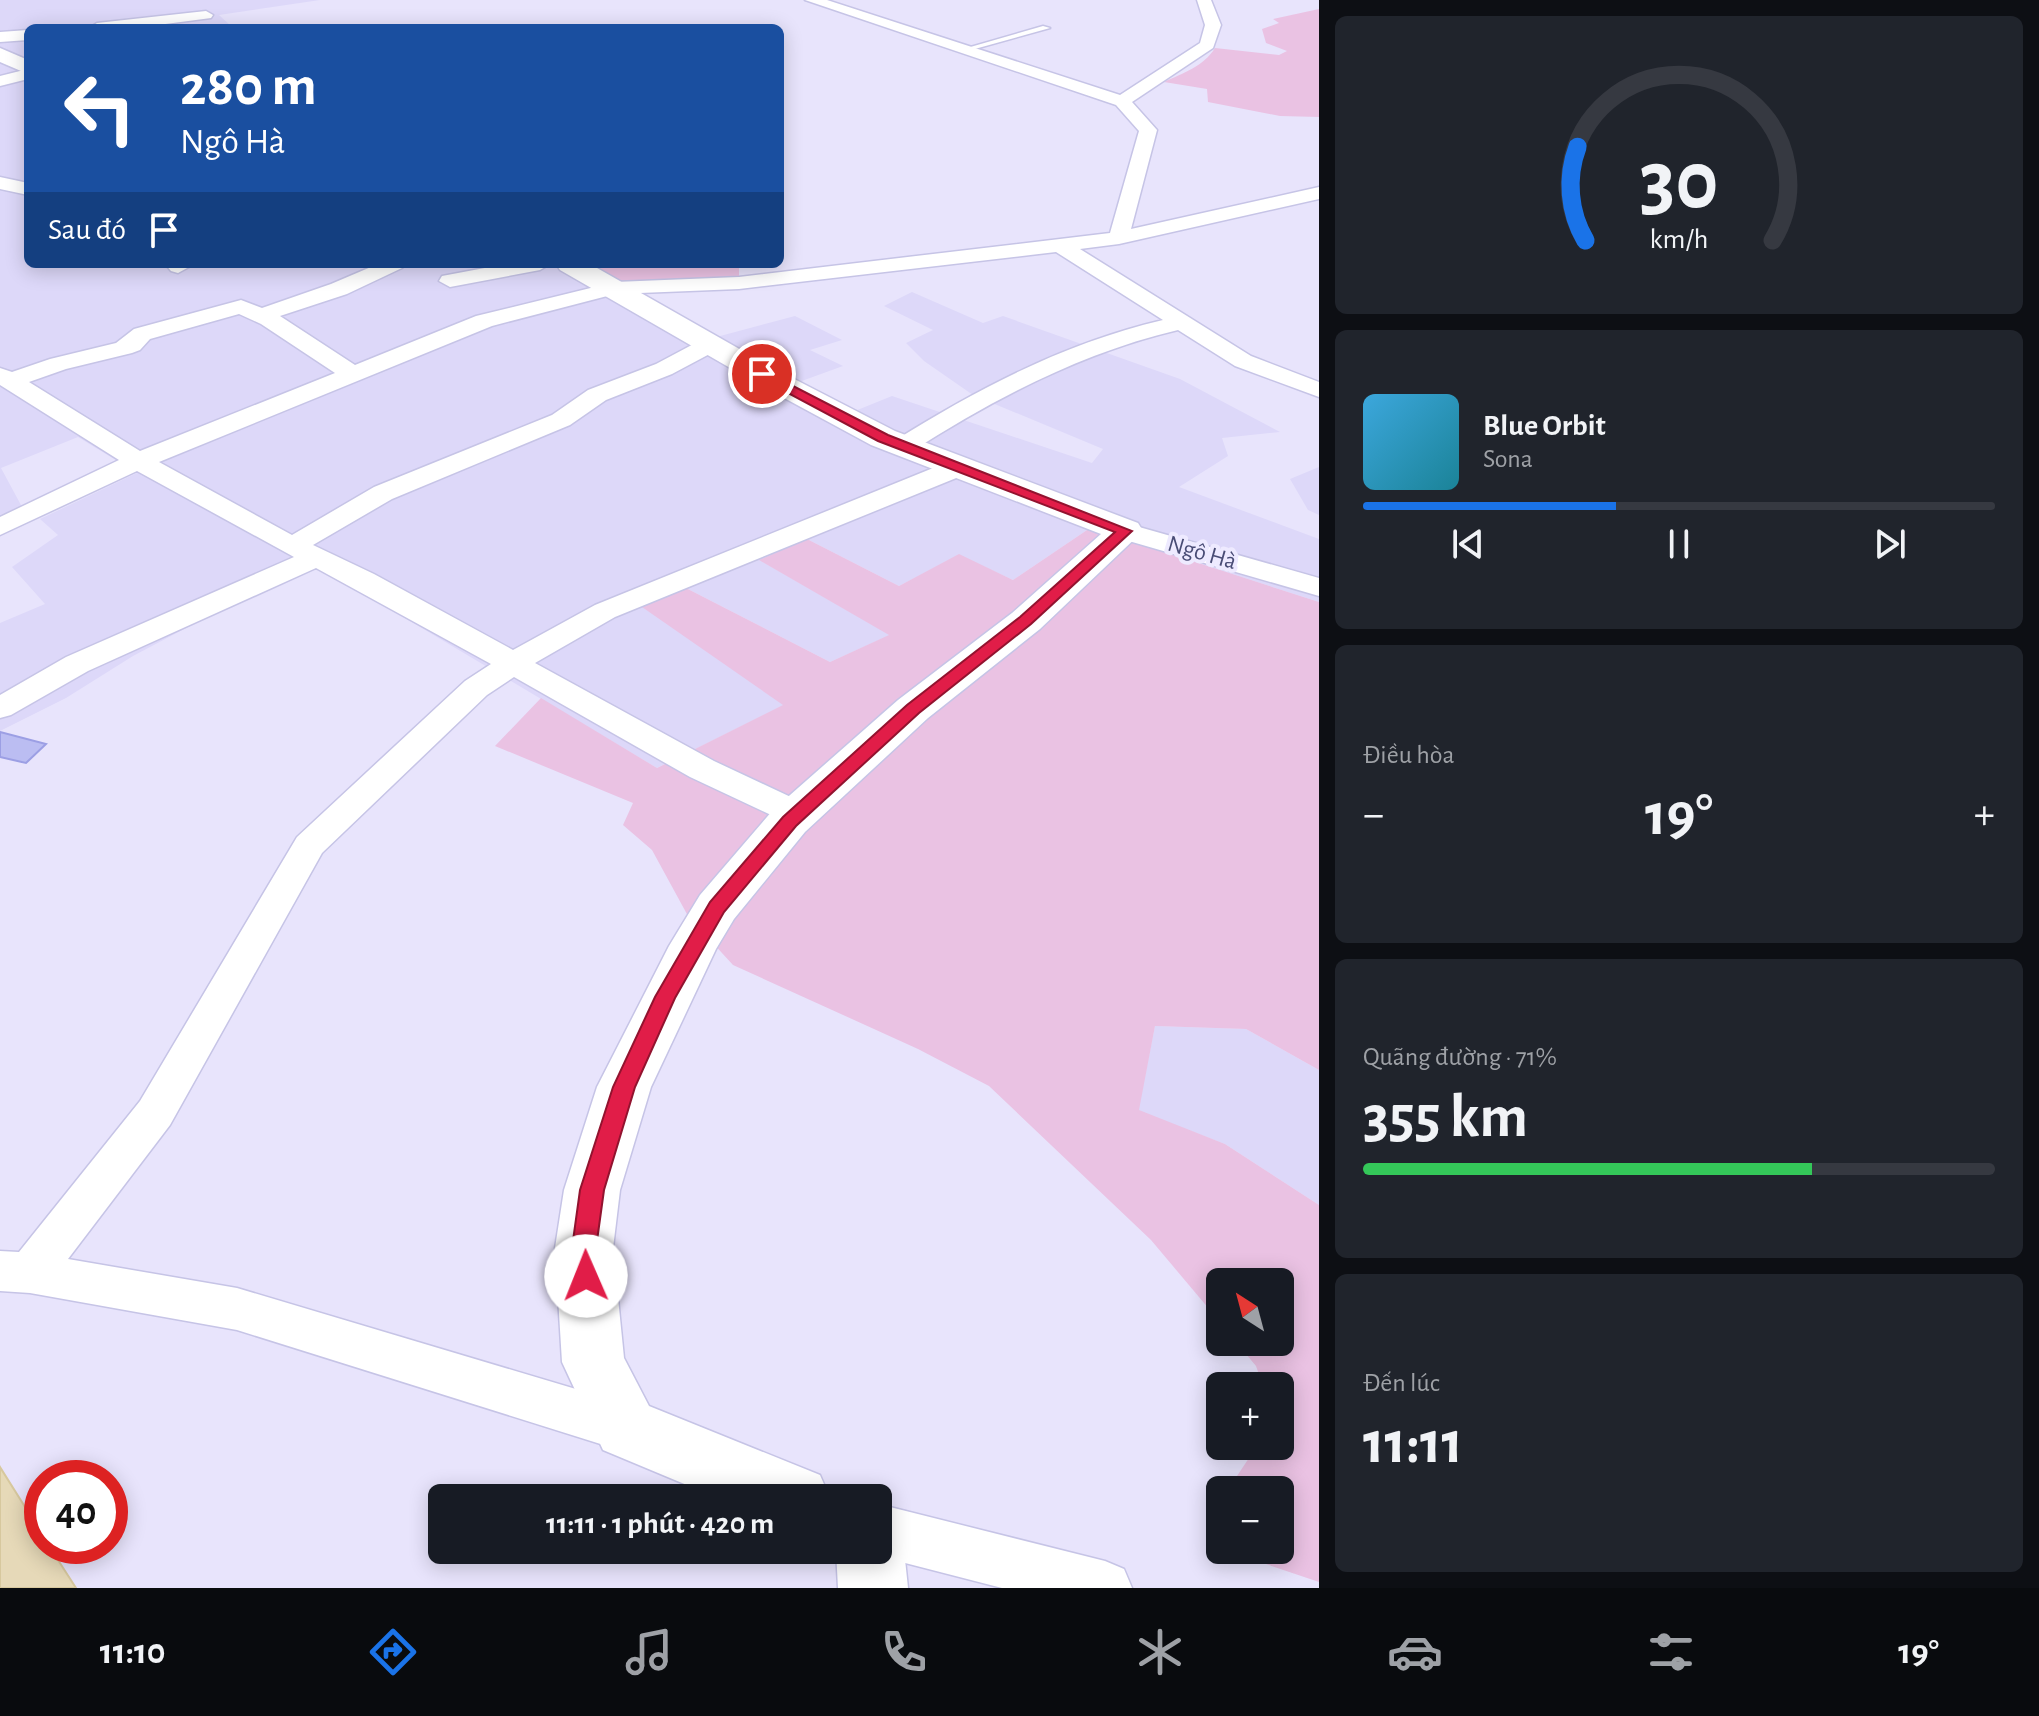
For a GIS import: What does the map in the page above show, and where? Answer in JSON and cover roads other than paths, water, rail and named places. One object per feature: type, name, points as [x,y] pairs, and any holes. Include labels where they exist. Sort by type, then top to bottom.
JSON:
[{"type":"street","points":[[812,0],[1122,101],[1148,130],[1119,238]]},
{"type":"street","points":[[1122,101],[1207,45],[1213,25],[1204,0]]},
{"type":"street","points":[[110,7],[128,24]]},
{"type":"street","points":[[137,24],[206,15]]},
{"type":"street","points":[[0,37],[24,35]]},
{"type":"street","points":[[0,54],[24,69]]},
{"type":"street","points":[[0,81],[24,72]]},
{"type":"street","points":[[0,183],[24,188]]},
{"type":"street","points":[[0,527],[138,461],[484,321],[615,288],[739,283],[1119,238],[1319,193]]},
{"type":"street","points":[[1060,245],[1178,323],[1243,361],[1319,390]]},
{"type":"street","points":[[269,319],[268,313],[339,289],[386,268]]},
{"type":"street","points":[[450,281],[519,268]]},
{"type":"street","name":"Ngô Hà","points":[[578,268],[762,374],[903,446],[1125,531],[1319,587]]},
{"type":"street","points":[[3,378],[124,348],[132,345],[142,334],[241,307],[269,319],[355,375]]},
{"type":"street","points":[[903,446],[968,403],[1051,362],[1092,345],[1178,323]]},
{"type":"street","points":[[0,708],[77,664],[305,552],[383,493],[561,420],[597,395],[664,369],[711,344]]},
{"type":"street","points":[[3,378],[138,461],[513,663],[702,769],[798,814]]},
{"type":"street","points":[[15,1272],[155,1113],[309,845],[476,688],[569,630],[643,594],[957,468]]},
{"type":"street","points":[[626,1428],[593,1362],[584,1248],[592,1190],[624,1087],[693,946],[717,907],[798,814],[913,709],[1026,621],[1125,531]]},
{"type":"street","points":[[15,1272],[237,1309],[626,1428],[763,1484]]},
{"type":"street","points":[[892,1534],[1105,1588]]},
{"type":"street","points":[[871,1564],[873,1588]]},
{"type":"lane","points":[[964,50],[1046,28]]}]
